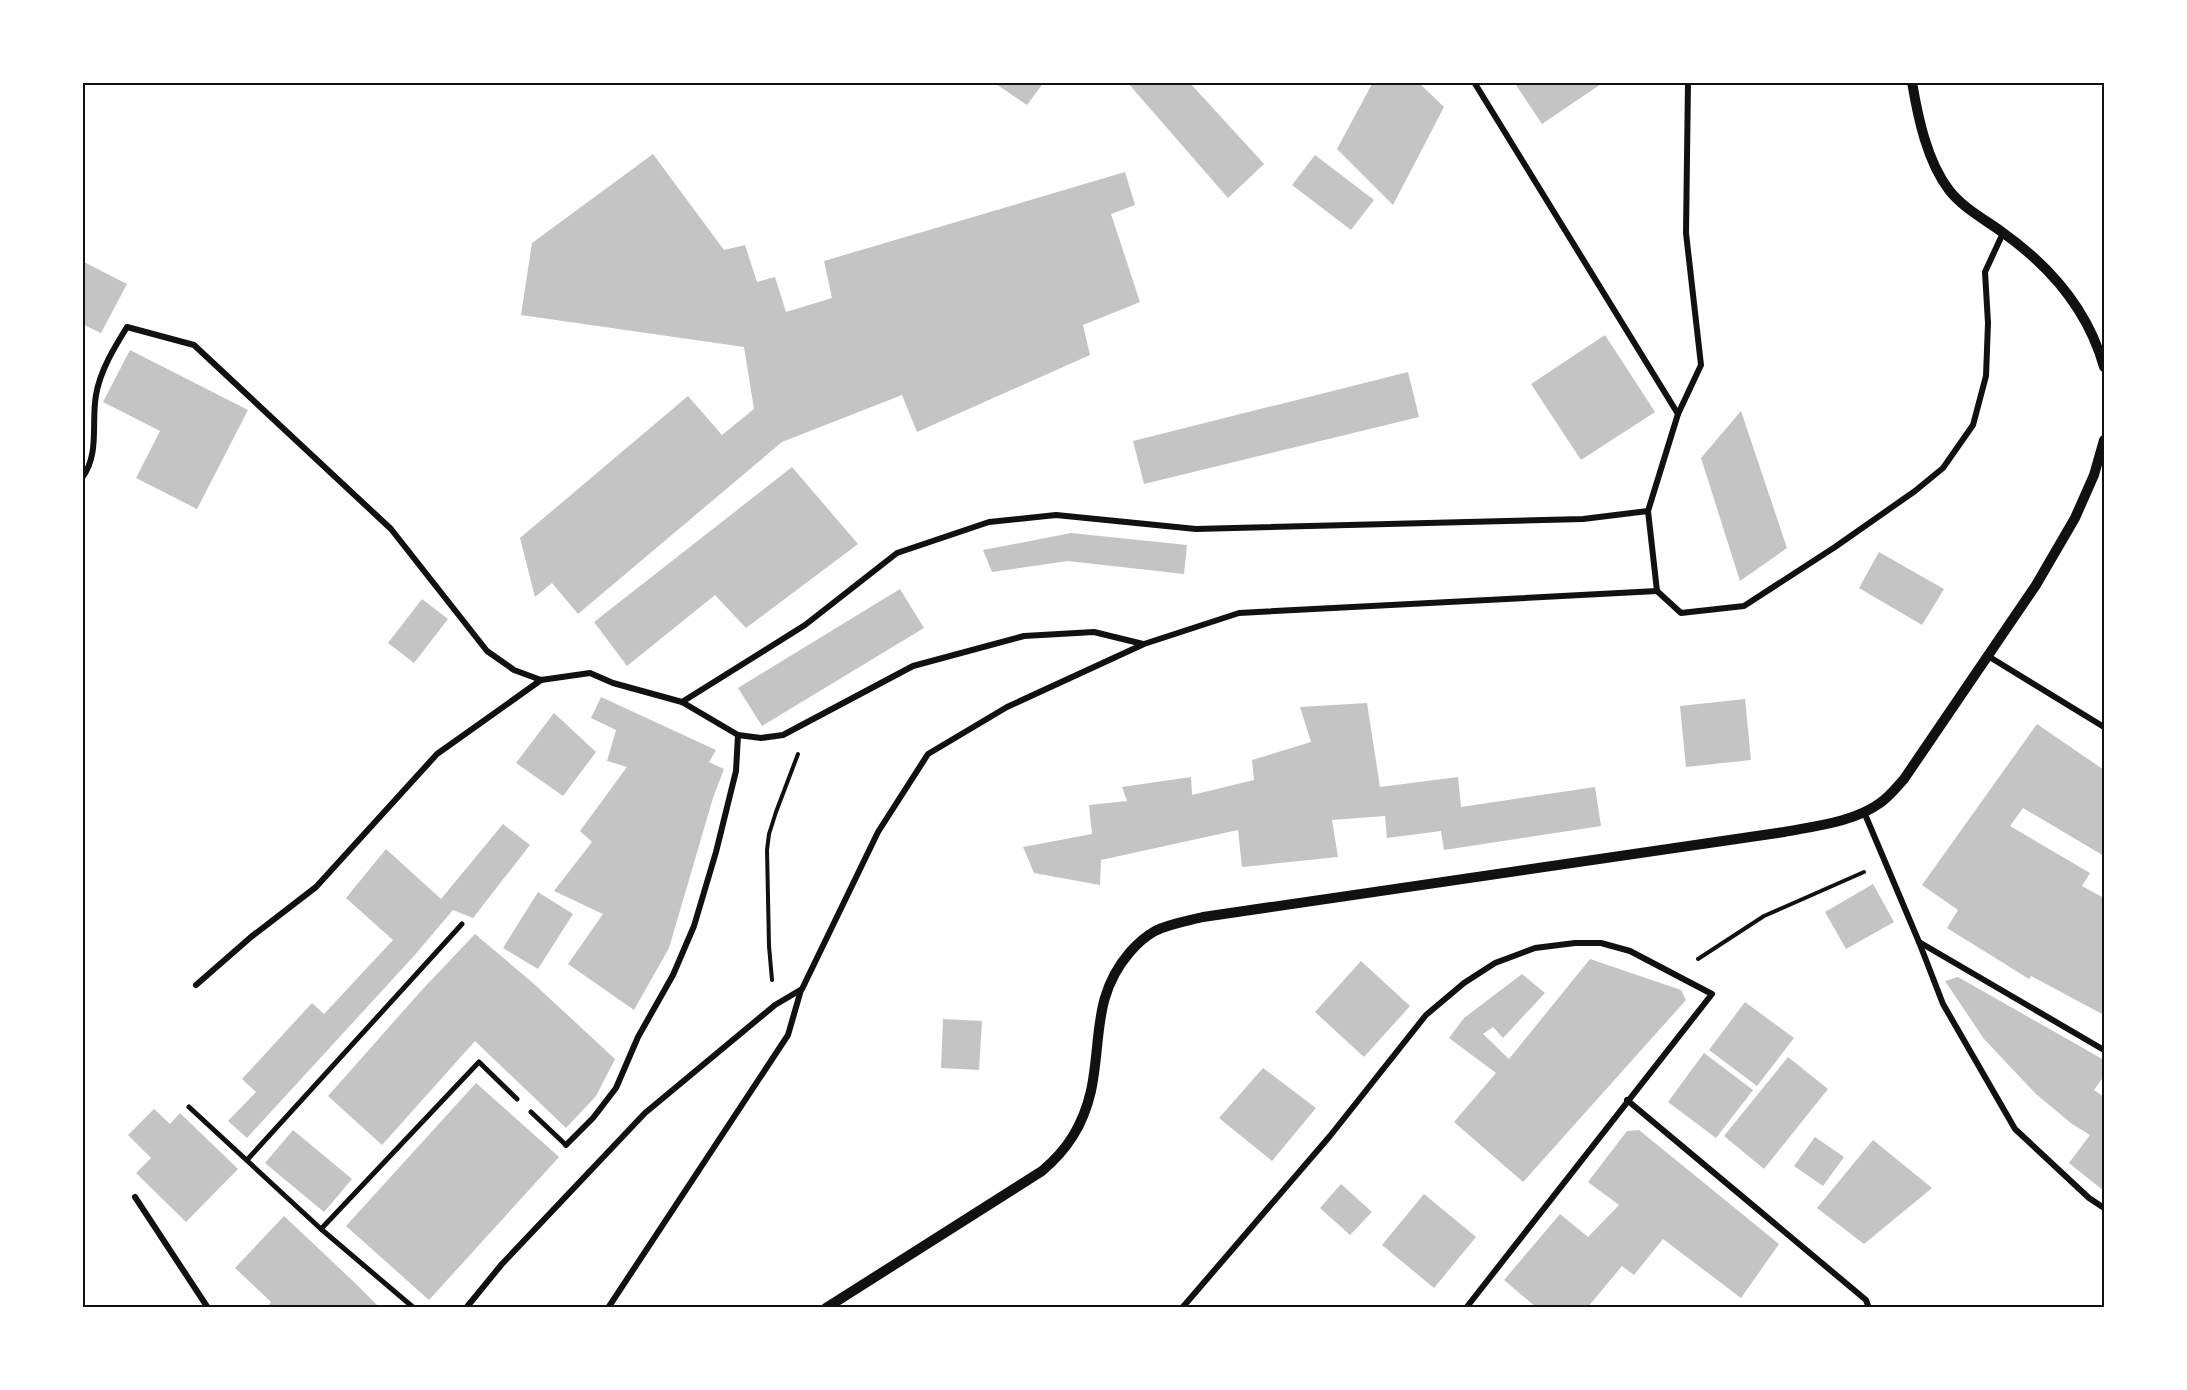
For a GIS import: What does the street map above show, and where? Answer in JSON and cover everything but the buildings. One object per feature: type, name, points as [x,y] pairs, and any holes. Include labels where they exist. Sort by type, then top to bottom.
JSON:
[{"type":"street","points":[[1474,82],[1678,414]]},
{"type":"street","points":[[1688,82],[1686,233],[1701,365],[1678,414],[1648,511],[1657,591],[1680,613],[1744,606],[1915,492],[1943,468],[1973,425],[1986,376],[1988,323],[1985,272],[2003,233]]},
{"type":"street","points":[[1912,82],[1926,141],[1943,181],[1969,210],[2033,255],[2067,292],[2087,322],[2099,348],[2104,367]]},
{"type":"street","points":[[82,478],[90,467],[95,436],[96,395],[109,357],[127,327],[194,345],[391,529],[487,651],[514,670],[541,680]]},
{"type":"street","points":[[826,1308],[1042,1171],[1060,1155],[1072,1138],[1083,1115],[1091,1090],[1101,1011],[1107,986],[1124,959],[1154,932],[1177,923],[1203,917],[1819,826],[1864,812],[1889,797],[1904,779],[2036,585],[2075,518],[2094,475],[2104,440]]},
{"type":"street","points":[[682,702],[805,624],[897,553],[988,522],[1056,515],[1196,529],[1583,519],[1648,511]]},
{"type":"street","points":[[608,1308],[788,1035],[802,989],[878,832],[928,754],[1007,707],[1144,644],[1239,613],[1657,591]]},
{"type":"street","points":[[196,985],[251,937],[316,887],[437,754],[541,680],[590,673],[613,683],[682,702],[738,735],[761,738],[783,735],[914,666],[1024,636],[1094,632],[1144,644]]},
{"type":"street","points":[[1988,656],[2104,726]]},
{"type":"street","points":[[531,1112],[566,1145],[593,1118],[616,1088],[638,1037],[673,975],[694,926],[736,771],[738,735]]},
{"type":"street","points":[[1864,812],[1943,1004],[2015,1129],[2089,1198],[2104,1208]]},
{"type":"street","points":[[247,1160],[462,924]]},
{"type":"street","points":[[1919,942],[2104,1050]]},
{"type":"street","points":[[1182,1308],[1330,1136],[1426,1015],[1464,983],[1495,963],[1535,948],[1575,943],[1601,943],[1630,951],[1712,994],[1466,1308]]},
{"type":"street","points":[[466,1308],[502,1264],[645,1113],[775,1005],[802,989]]},
{"type":"street","points":[[321,1229],[479,1062],[517,1099]]},
{"type":"street","points":[[1627,1100],[1866,1300],[1869,1308]]},
{"type":"street","points":[[189,1107],[321,1229],[414,1308]]},
{"type":"street","points":[[135,1197],[208,1308]]},
{"type":"path","points":[[775,1005],[769,946],[769,834],[814,718]]},
{"type":"path","points":[[1675,975],[1764,916],[1886,863]]}]
